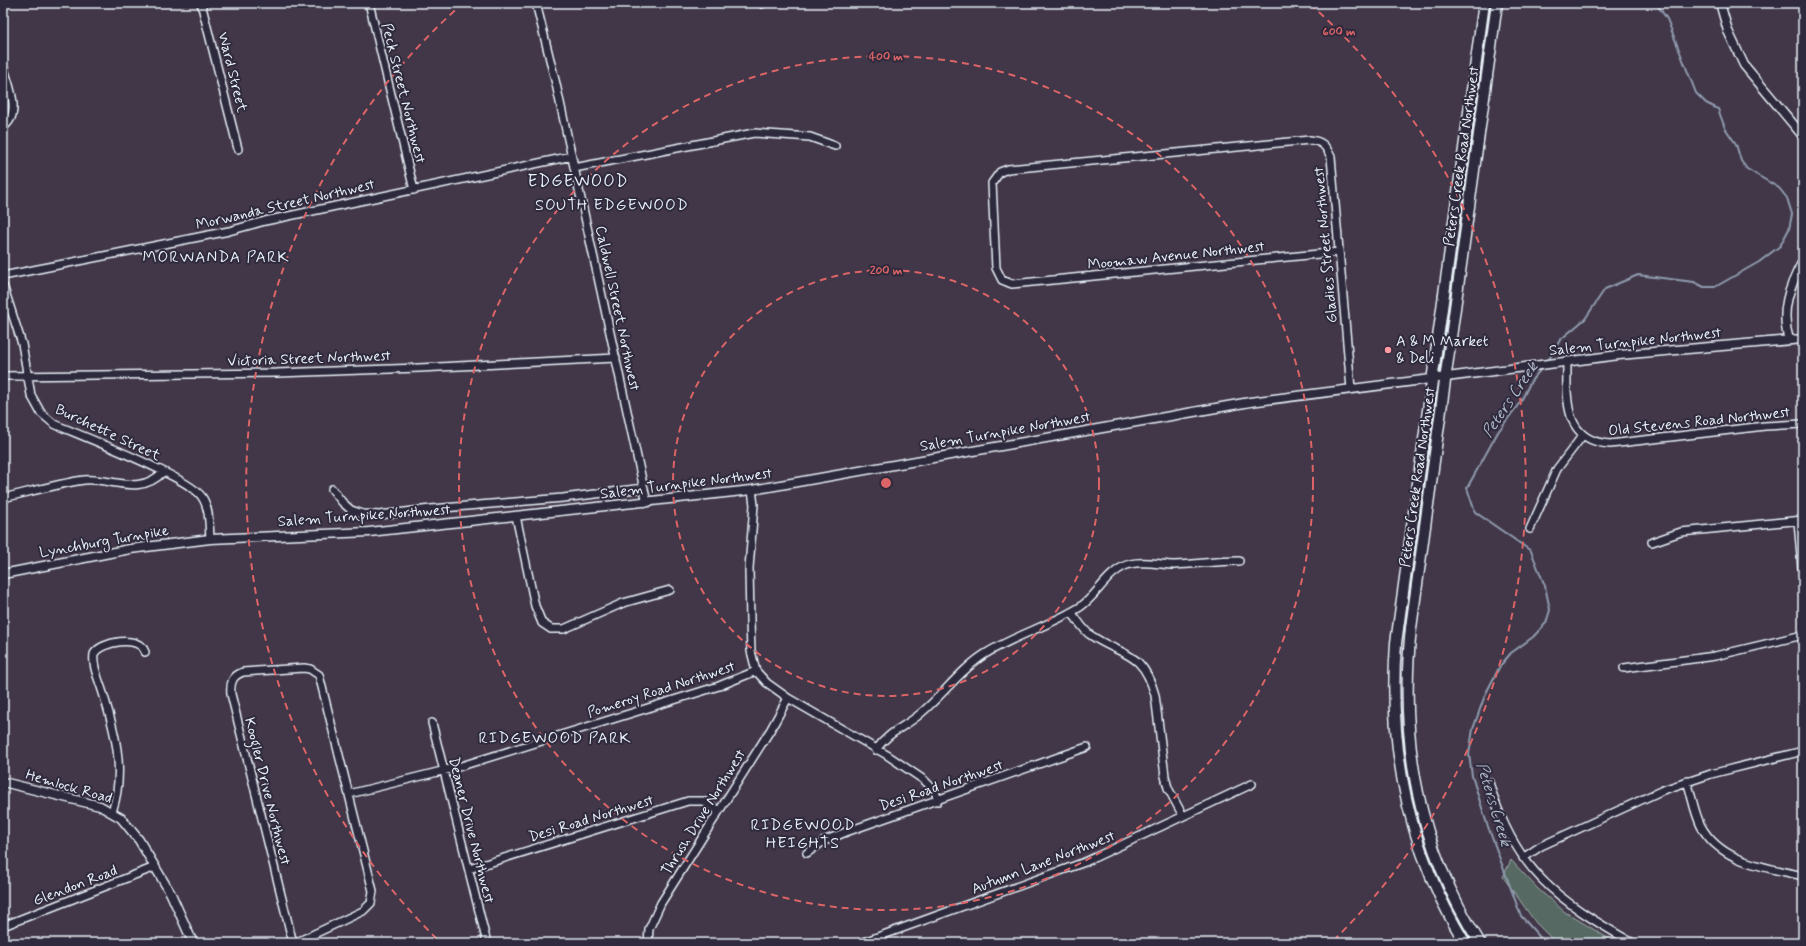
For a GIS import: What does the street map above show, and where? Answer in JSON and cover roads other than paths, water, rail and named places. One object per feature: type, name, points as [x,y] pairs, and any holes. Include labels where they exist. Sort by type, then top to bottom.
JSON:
[{"type":"main road","name":"Peters Creek Road Northwest","points":[[1465,943],[1436,890],[1412,827],[1400,775],[1394,722],[1394,672],[1396,643],[1484,3]]},
{"type":"main road","name":"Peters Creek Road Northwest","points":[[1480,943],[1453,894],[1429,836],[1414,776],[1406,699],[1410,635],[1497,3]]},
{"type":"street","name":"Ward Street","points":[[201,3],[238,149]]},
{"type":"street","name":"Peck Street Northwest","points":[[369,3],[414,190]]},
{"type":"street","name":"Caldwell Street Northwest","points":[[536,3],[572,156],[647,503]]},
{"type":"street","points":[[1720,3],[1728,31],[1744,65],[1803,136]]},
{"type":"street","points":[[3,65],[14,110],[12,118],[5,126]]},
{"type":"street","points":[[574,168],[754,133],[810,137],[835,146]]},
{"type":"street","name":"Gladies Street Northwest","points":[[1015,283],[1002,280],[997,272],[994,244],[992,183],[996,177],[1006,170],[1310,140],[1324,144],[1331,157],[1351,389]]},
{"type":"street","name":"Morwanda Street Northwest","points":[[3,276],[222,232],[266,221],[572,156]]},
{"type":"street","name":"Moomaw Avenue Northwest","points":[[1015,283],[1339,252]]},
{"type":"street","points":[[1789,340],[1785,322],[1787,299],[1803,261]]},
{"type":"street","name":"Burchette Street","points":[[3,285],[22,344],[29,375],[31,395],[41,413],[54,424],[189,485],[202,498],[208,515],[210,539]]},
{"type":"street","name":"Salem Turnpike Northwest","points":[[210,539],[355,533],[647,503],[752,490],[1250,402],[1565,361],[1803,339]]},
{"type":"street","name":"Victoria Street Northwest","points":[[3,376],[299,372],[616,358]]},
{"type":"street","points":[[1530,529],[1558,469],[1583,435],[1576,428],[1569,412],[1566,397],[1565,361]]},
{"type":"street","name":"Old Stevens Road Northwest","points":[[1583,435],[1596,442],[1610,444],[1765,426],[1803,424]]},
{"type":"street","points":[[3,498],[86,480],[122,485],[147,482],[157,478],[163,472]]},
{"type":"street","points":[[332,489],[342,502],[351,510],[363,514],[379,515],[424,509],[563,498],[644,488]]},
{"type":"street","points":[[752,490],[754,505],[749,568],[750,621],[751,651],[756,671],[767,683],[788,698],[876,750],[932,786],[938,801]]},
{"type":"street","points":[[516,516],[537,612],[542,623],[551,629],[564,629],[622,603],[670,590]]},
{"type":"street","points":[[1652,542],[1680,532],[1800,520],[1803,580]]},
{"type":"street","name":"Lynchburg Turnpike","points":[[3,574],[130,549],[210,539]]},
{"type":"street","points":[[876,750],[887,735],[912,720],[934,702],[972,663],[1017,636],[1071,612],[1090,599],[1117,571],[1130,564],[1150,562],[1177,565],[1207,561],[1239,562]]},
{"type":"street","points":[[1071,612],[1088,632],[1125,652],[1140,662],[1145,670],[1155,695],[1165,776],[1168,788],[1183,816]]},
{"type":"street","points":[[1624,668],[1715,656],[1803,636]]},
{"type":"street","points":[[112,812],[116,800],[119,774],[118,752],[94,654],[102,646],[133,641],[142,646],[145,652]]},
{"type":"street","name":"Koogler Drive Northwest","points":[[294,943],[230,687],[238,674],[265,670],[304,668],[310,669],[319,675],[349,794]]},
{"type":"street","name":"Pomeroy Road Northwest","points":[[349,794],[444,770],[719,686],[756,671]]},
{"type":"street","name":"Thrush Drive Northwest","points":[[648,943],[649,928],[661,903],[771,729],[788,698]]},
{"type":"street","name":"Deaner Drive Northwest","points":[[432,723],[487,943]]},
{"type":"street","name":"Desi Road Northwest","points":[[807,853],[824,841],[1087,747]]},
{"type":"street","points":[[1523,858],[1541,846],[1663,790],[1687,781],[1803,751]]},
{"type":"street","points":[[1687,781],[1702,827],[1708,836],[1722,850],[1738,859],[1803,876]]},
{"type":"street","name":"Hemlock Road","points":[[3,782],[82,801],[112,812],[121,818],[139,840],[171,894],[193,943]]},
{"type":"street","points":[[1489,782],[1501,819],[1523,858],[1545,884],[1561,898],[1592,919],[1634,943]]},
{"type":"street","name":"Autumn Lane Northwest","points":[[861,943],[1058,873],[1085,862],[1252,784]]},
{"type":"street","points":[[294,943],[364,911],[370,903],[373,891],[349,794]]},
{"type":"street","name":"Desi Road Northwest","points":[[468,869],[688,801],[703,801],[719,811]]},
{"type":"street","name":"Glendon Road","points":[[3,926],[155,867]]},
{"type":"waterway","name":"Peters Creek","points":[[1548,361],[1560,340],[1585,319],[1605,289],[1638,275],[1694,282],[1704,287],[1715,287],[1759,262],[1780,246],[1789,229],[1792,214],[1787,198],[1779,188],[1747,169],[1741,161],[1736,144],[1725,128],[1718,109],[1706,103],[1696,93],[1667,19],[1656,3]]},
{"type":"waterway","name":"Peters Creek","points":[[1542,368],[1531,381],[1521,401],[1498,432],[1467,488],[1475,512],[1531,551],[1545,586],[1550,610],[1546,623],[1533,637],[1511,653],[1500,666],[1485,695],[1473,729],[1469,754],[1472,776],[1487,824],[1521,916],[1545,943]]},
{"type":"place","name":"A & M Market & Deli","points":[[1388,350]]},
{"type":"district","name":"EDGEWOOD","points":[[578,180]]},
{"type":"district","name":"SOUTH EDGEWOOD","points":[[612,204]]},
{"type":"district","name":"MORWANDA PARK","points":[[216,256]]},
{"type":"district","name":"RIDGEWOOD PARK","points":[[555,737]]},
{"type":"district","name":"RIDGEWOOD HEIGHTS","points":[[803,833]]}]
